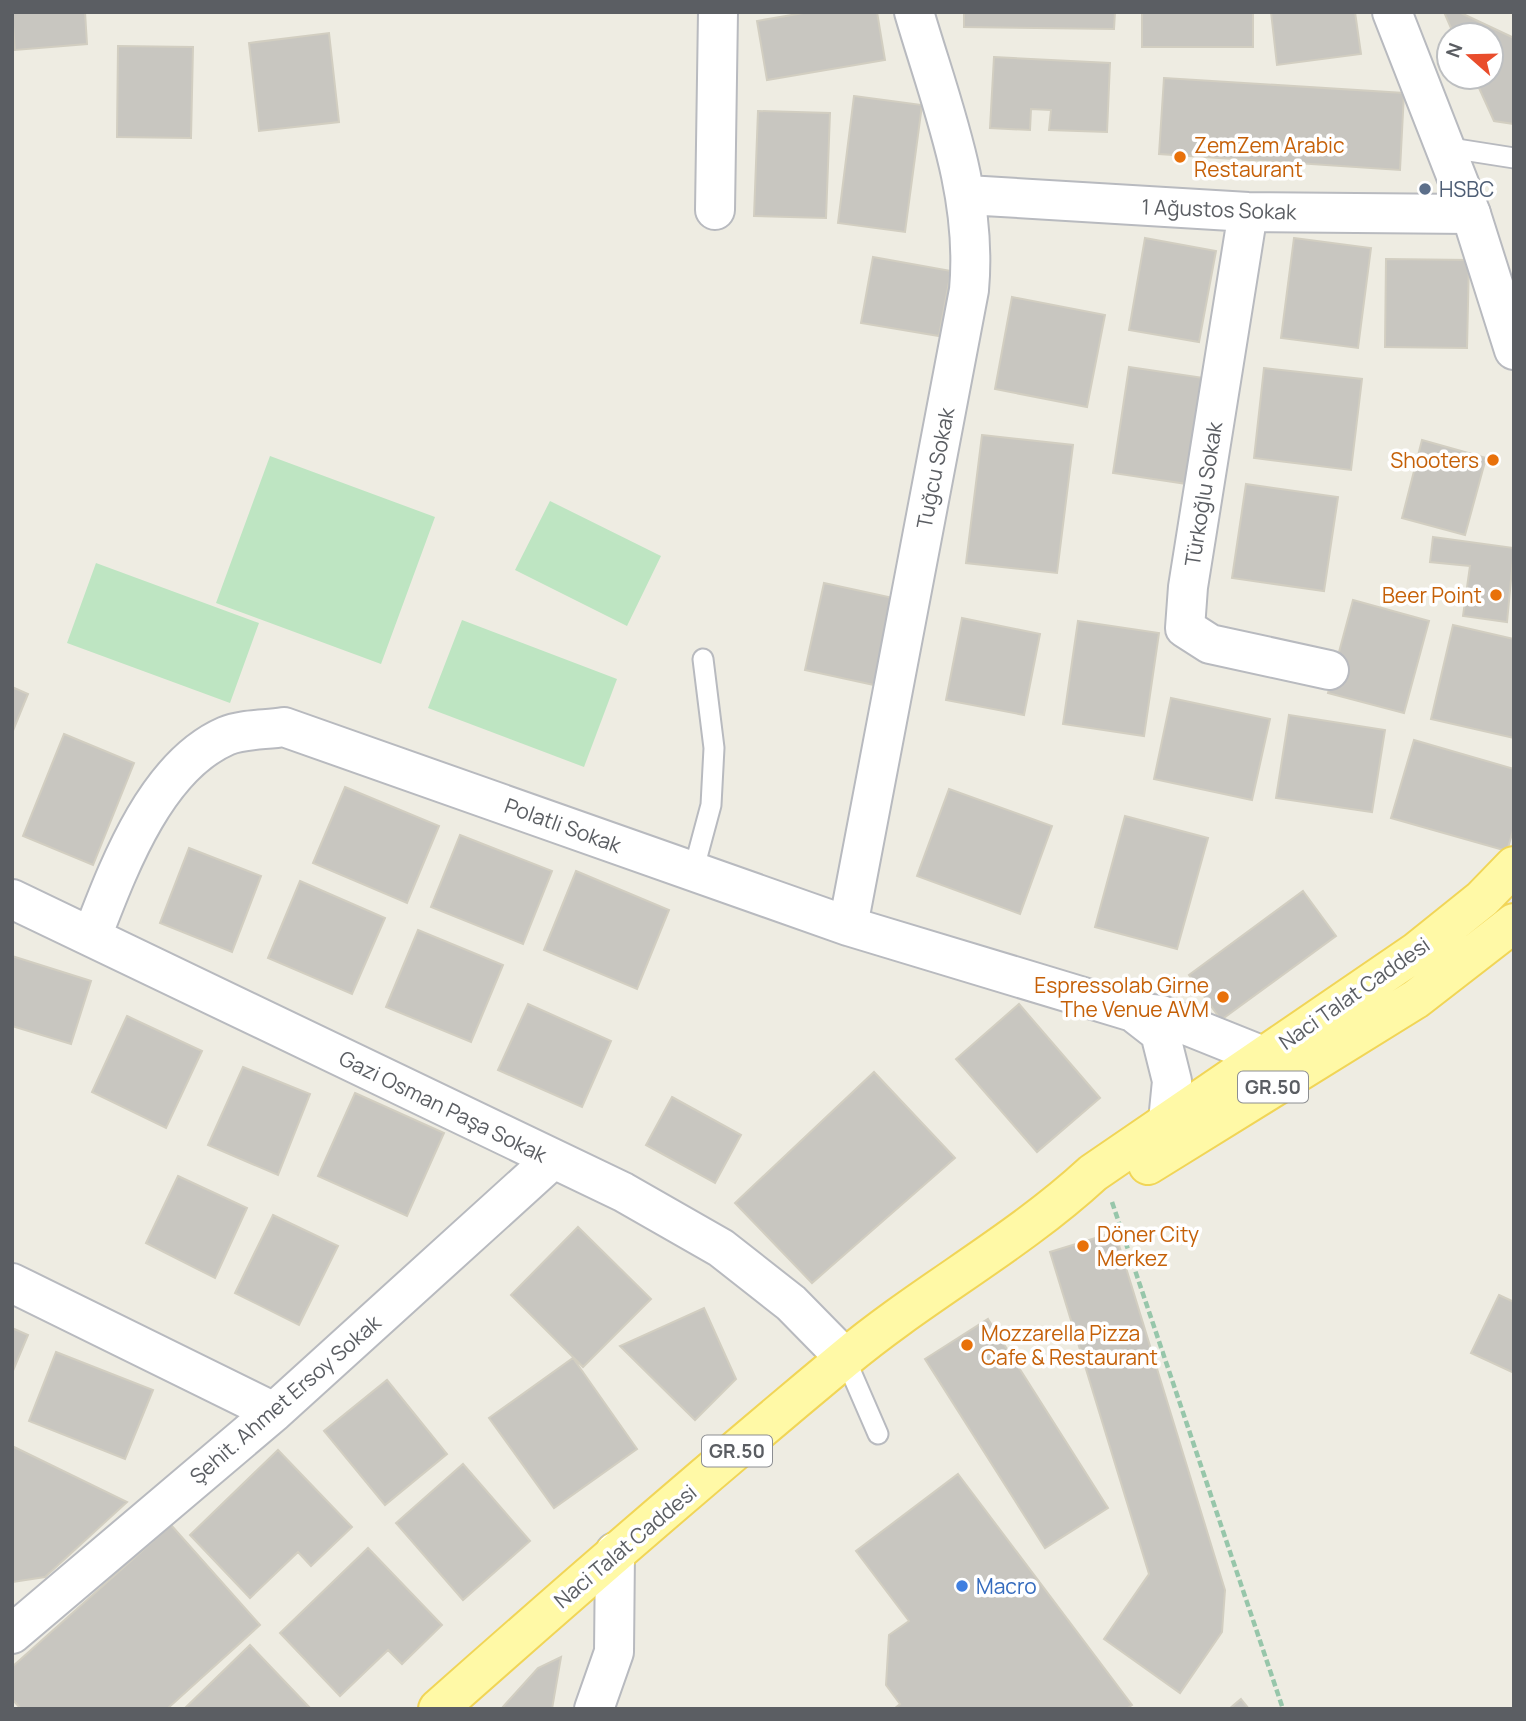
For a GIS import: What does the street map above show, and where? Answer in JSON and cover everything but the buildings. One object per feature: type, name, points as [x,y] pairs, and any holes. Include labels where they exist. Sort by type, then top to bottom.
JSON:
[{"type":"main road","name":"Naci Talat Caddesi","points":[[438,1709],[614,1552],[845,1358],[1051,1211],[1093,1173],[1416,952],[1482,899],[1514,866]]},
{"type":"main road","name":"Naci Talat Caddesi","points":[[1051,1211],[1152,1163],[1416,999],[1499,944],[1514,923]]},
{"type":"street","points":[[715,210],[718,12]]},
{"type":"street","name":"Tuğcu Sokak","points":[[848,926],[969,290],[972,251],[967,195],[914,12]]},
{"type":"street","points":[[1392,12],[1471,214],[1514,350]]},
{"type":"street","name":"1 Ağustos Sokak","points":[[967,195],[1248,212],[1471,214]]},
{"type":"street","name":"Türkoğlu Sokak","points":[[1248,212],[1188,587],[1185,628],[1210,644],[1329,670]]},
{"type":"street","name":"Polatli Sokak","points":[[92,936],[121,863],[161,793],[191,759],[227,735],[284,727],[848,926],[1133,1012],[1161,1015],[1264,1056]]},
{"type":"street","name":"Gazi Osman Paşa Sokak","points":[[12,899],[622,1192],[721,1248],[791,1303],[845,1358]]},
{"type":"street","name":"Polatli Sokak","points":[[1133,1012],[1160,1033],[1172,1081],[1168,1121]]},
{"type":"street","name":"Şehit. Ahmet Ersoy Sokak","points":[[14,1629],[274,1412],[553,1159]]},
{"type":"street","points":[[12,1283],[274,1412]]},
{"type":"street","points":[[594,1709],[614,1652],[614,1552]]},
{"type":"lane","points":[[1444,147],[1514,158]]},
{"type":"lane","points":[[694,872],[711,804],[714,748],[703,659]]},
{"type":"lane","points":[[845,1358],[878,1434]]},
{"type":"path","points":[[1106,1185],[1283,1709]]},
{"type":"green space","points":[[270,456],[435,517],[381,664],[216,603]]},
{"type":"green space","points":[[550,501],[661,556],[627,626],[515,570]]},
{"type":"green space","points":[[96,563],[259,623],[230,703],[67,643]]},
{"type":"green space","points":[[462,620],[617,679],[584,767],[428,708]]},
{"type":"place","name":"ZemZem Arabic Restaurant","points":[[1180,157]]},
{"type":"place","name":"HSBC","points":[[1425,189]]},
{"type":"place","name":"Shooters","points":[[1493,460]]},
{"type":"place","name":"Beer Point","points":[[1496,595]]},
{"type":"place","name":"Espressolab Girne The Venue AVM","points":[[1223,997]]},
{"type":"place","name":"Döner City Merkez","points":[[1083,1246]]},
{"type":"place","name":"Mozzarella Pizza Cafe & Restaurant","points":[[967,1345]]},
{"type":"place","name":"Macro","points":[[962,1586]]}]
